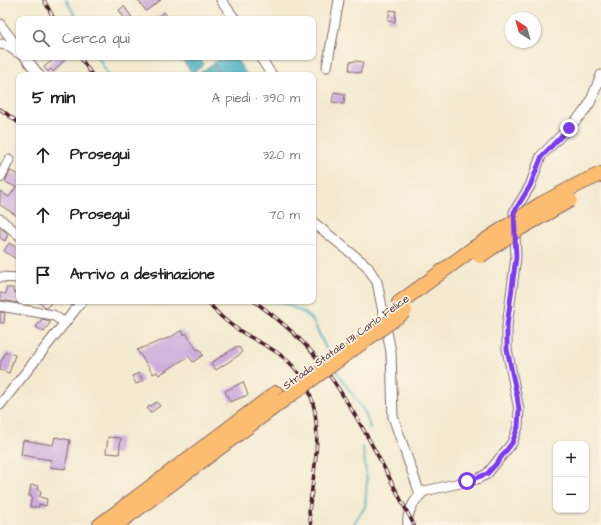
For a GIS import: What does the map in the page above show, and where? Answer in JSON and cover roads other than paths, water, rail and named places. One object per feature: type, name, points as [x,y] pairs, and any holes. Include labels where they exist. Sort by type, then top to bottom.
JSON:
[{"type":"highway","name":"Strada Statale 131 Carlo Felice","points":[[100,525],[141,500],[477,252],[545,213],[585,187],[601,174]]},
{"type":"highway","name":"Strada Statale 131 Carlo Felice","points":[[585,187],[601,184]]},
{"type":"highway","name":"Strada Statale 131 Carlo Felice","points":[[116,525],[141,500]]},
{"type":"street","points":[[221,0],[233,16]]},
{"type":"street","points":[[327,67],[339,0]]},
{"type":"street","points":[[1,28],[16,46]]},
{"type":"street","points":[[0,44],[8,45],[16,50]]},
{"type":"street","points":[[27,60],[37,72]]},
{"type":"street","points":[[262,60],[270,72]]},
{"type":"street","points":[[408,525],[408,514],[420,494],[425,490],[477,479],[487,474],[512,443],[518,427],[519,410],[510,367],[507,326],[516,257],[514,212],[530,186],[542,156],[583,113],[590,103],[601,75]]},
{"type":"street","points":[[0,178],[8,160]]},
{"type":"street","points":[[0,219],[16,232]]},
{"type":"street","points":[[316,224],[367,266],[377,282],[391,352],[393,417],[420,494]]},
{"type":"street","points":[[0,277],[16,278]]},
{"type":"street","points":[[0,405],[65,322],[77,304]]},
{"type":"street","points":[[0,306],[53,315],[65,322]]},
{"type":"water","points":[[182,60],[201,60],[204,65],[191,72]]},
{"type":"water","points":[[218,60],[237,60],[245,72],[219,72],[213,63]]},
{"type":"water","points":[[212,64],[218,72],[201,72]]},
{"type":"waterway","points":[[66,0],[75,16]]},
{"type":"waterway","points":[[100,60],[106,72]]},
{"type":"waterway","points":[[286,304],[305,313],[313,321],[331,359]]},
{"type":"waterway","points":[[336,369],[365,413],[370,429]]},
{"type":"waterway","points":[[353,525],[365,507],[367,481],[363,447]]},
{"type":"railway","points":[[44,0],[52,16]]},
{"type":"railway","points":[[82,60],[90,72]]},
{"type":"railway","points":[[0,109],[16,121]]},
{"type":"railway","points":[[210,304],[228,323],[270,348],[290,363],[304,381],[312,400],[316,421],[317,443],[309,512],[311,525]]},
{"type":"railway","points":[[258,304],[297,336],[333,380],[370,441],[414,525]]}]
